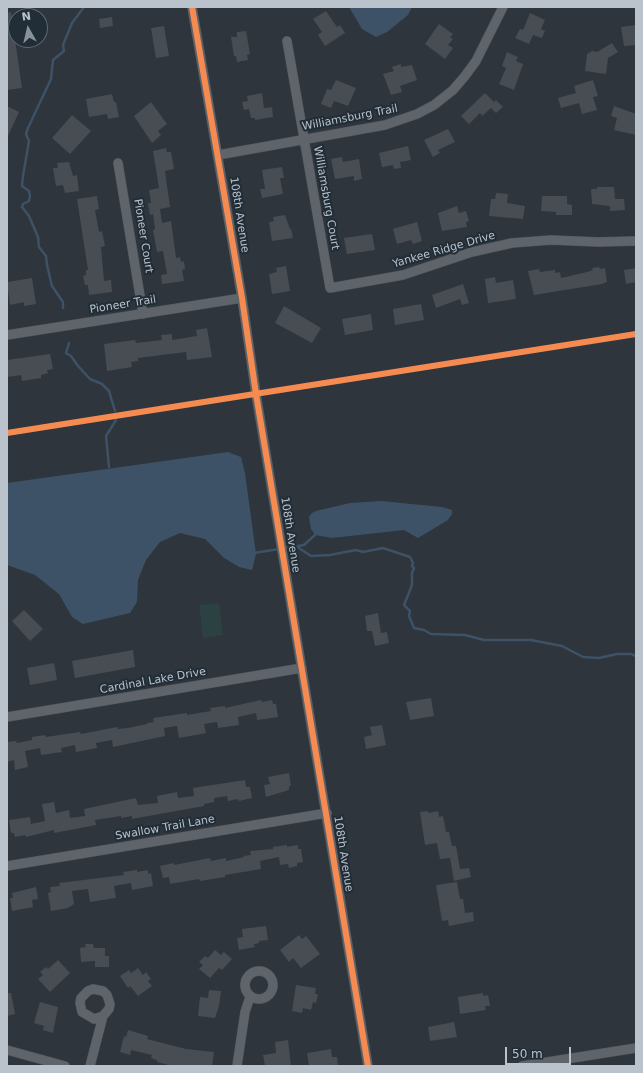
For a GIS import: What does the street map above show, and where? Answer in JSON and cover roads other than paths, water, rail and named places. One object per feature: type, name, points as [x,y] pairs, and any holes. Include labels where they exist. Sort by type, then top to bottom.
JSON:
[{"type":"street","name":"108th Avenue","points":[[192,7],[242,298],[256,394],[368,1066]]},
{"type":"street","name":"Williamsburg Trail","points":[[218,154],[397,122],[434,105],[453,90],[476,61],[503,7]]},
{"type":"street","name":"Williamsburg Court","points":[[287,41],[330,288]]},
{"type":"street","name":"Pioneer Court","points":[[118,163],[143,314]]},
{"type":"street","name":"Yankee Ridge Drive","points":[[330,288],[403,275],[472,252],[512,244],[551,240],[598,242],[636,241]]},
{"type":"street","name":"Pioneer Trail","points":[[7,335],[242,298]]},
{"type":"street","name":"Cardinal Lake Drive","points":[[7,717],[302,668]]},
{"type":"street","name":"Swallow Trail Lane","points":[[7,866],[326,813]]},
{"type":"street","points":[[238,1066],[245,1012],[250,997]]},
{"type":"street","points":[[90,1066],[103,1016]]},
{"type":"street","points":[[522,1066],[636,1048]]},
{"type":"street","points":[[7,1050],[65,1066]]},
{"type":"water","points":[[349,7],[412,7],[408,15],[387,32],[376,37],[362,29]]},
{"type":"water","points":[[228,452],[241,457],[245,473],[256,554],[252,570],[239,567],[224,558],[205,539],[180,533],[160,542],[146,560],[138,580],[137,602],[130,613],[83,624],[72,617],[59,594],[35,575],[7,565],[7,483]]},
{"type":"water","points":[[381,501],[442,507],[452,510],[452,514],[448,520],[418,538],[404,530],[332,538],[315,535],[311,529],[309,517],[316,511],[350,503]]},
{"type":"waterway","points":[[63,308],[63,302],[52,286],[46,256],[39,247],[38,237],[29,216],[22,207],[23,204],[29,201],[30,196],[29,191],[22,186],[29,141],[26,134],[28,128],[51,79],[53,60],[64,51],[63,45],[72,23],[84,7]]},
{"type":"waterway","points":[[69,343],[66,353],[71,356],[90,379],[102,384],[109,391],[115,411]]},
{"type":"waterway","points":[[109,467],[106,436],[116,420]]},
{"type":"waterway","points":[[254,553],[304,545],[315,535]]},
{"type":"waterway","points":[[296,546],[311,556],[330,555],[356,550],[363,552],[383,548],[410,557],[414,568],[412,573],[412,585],[404,605],[410,611],[409,616],[414,628],[424,630],[431,634],[465,635],[484,640],[531,640],[562,646],[583,657],[599,658],[617,654],[631,654],[636,656]]}]
